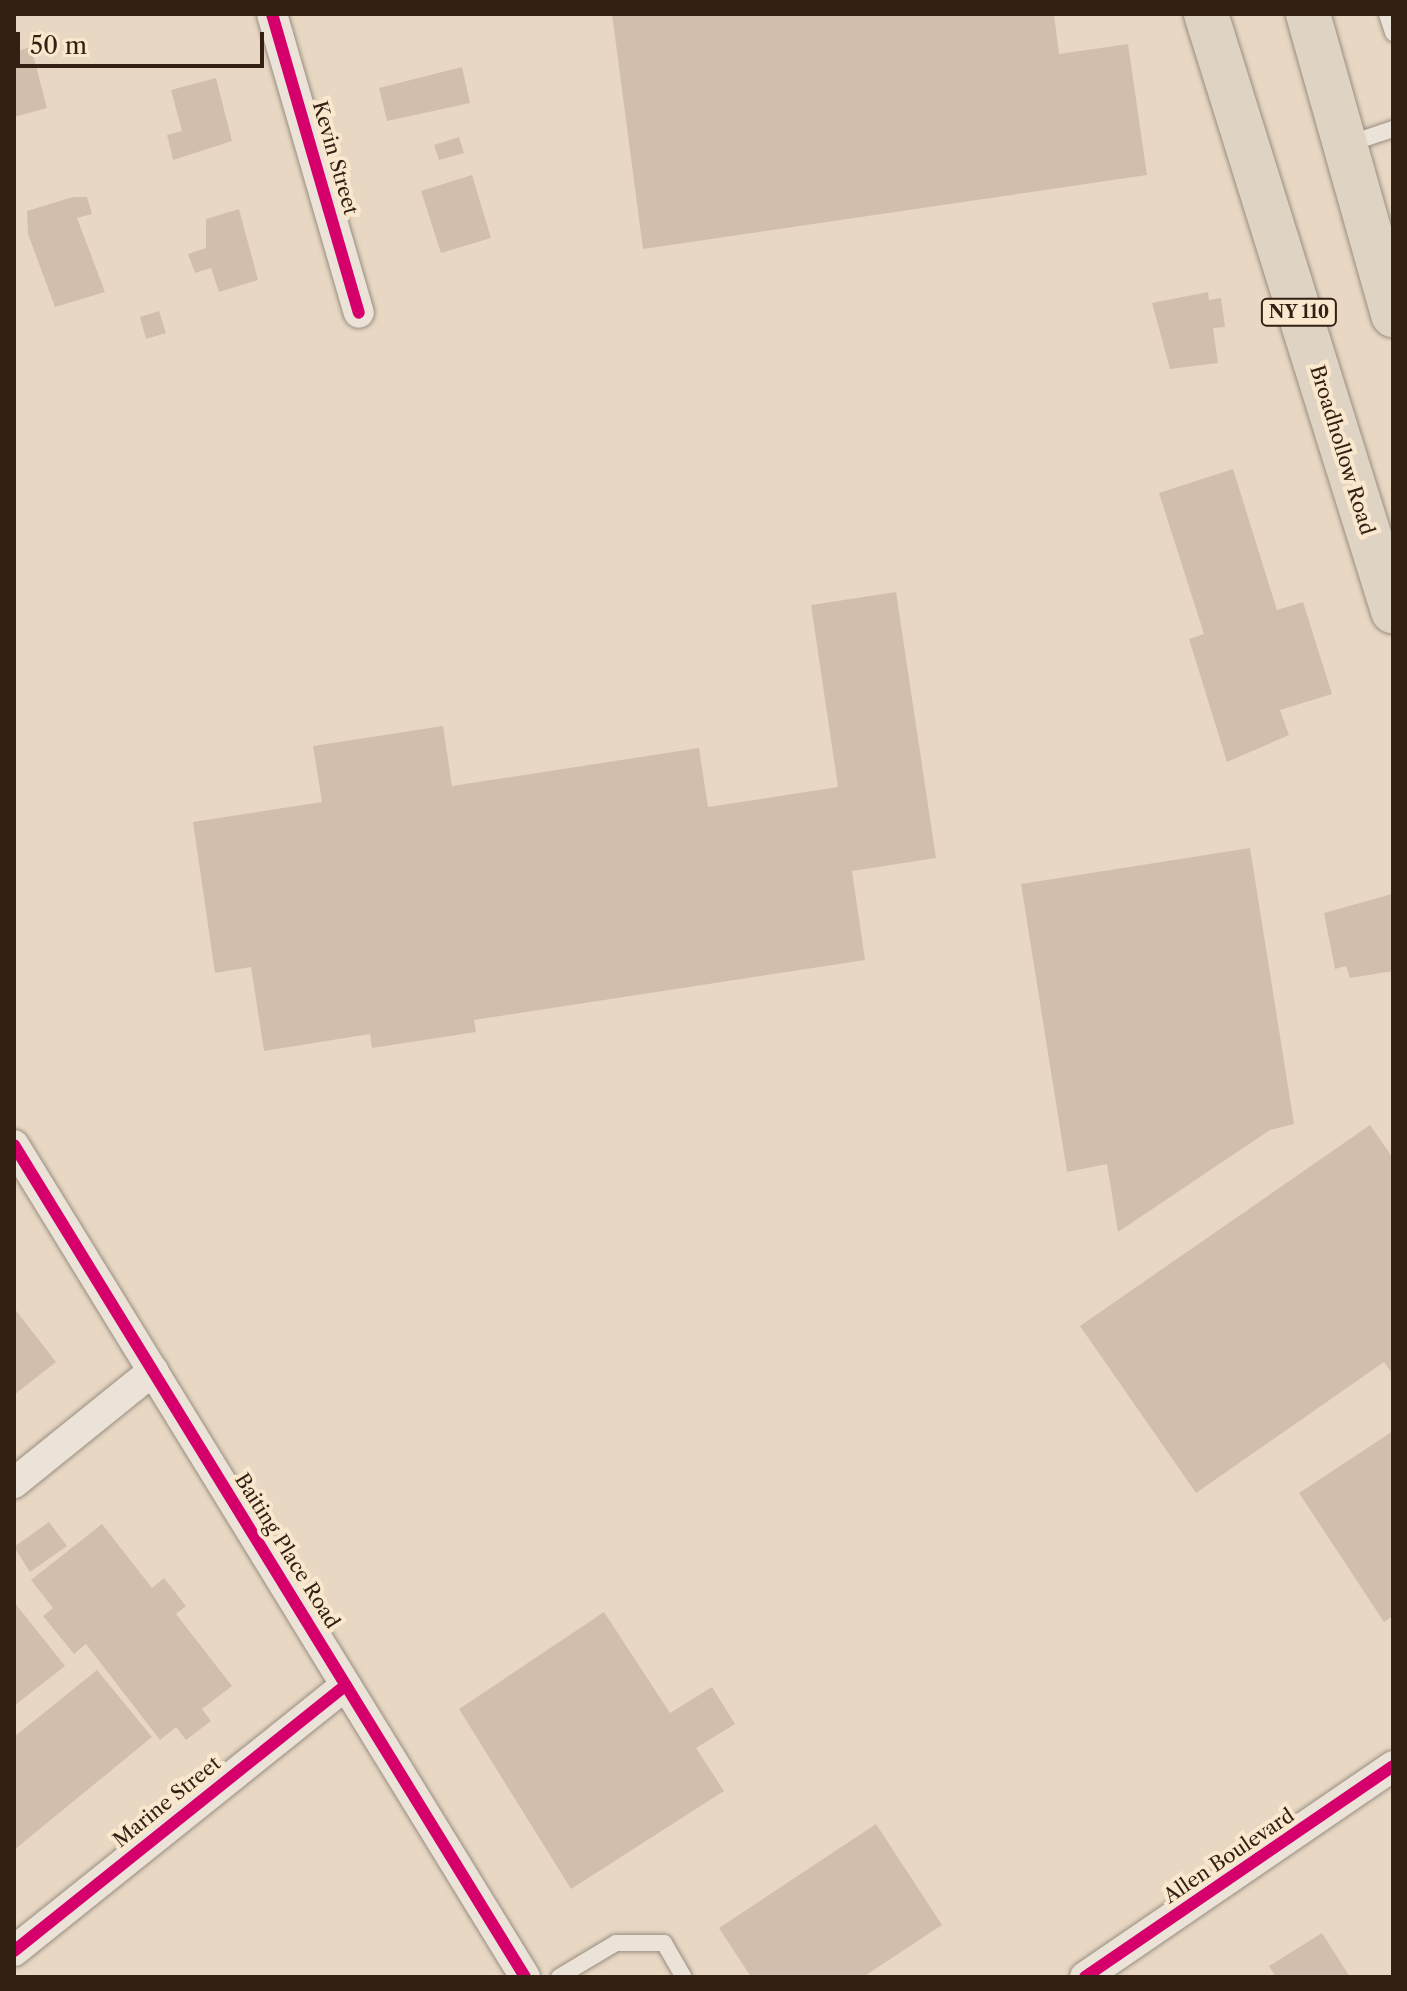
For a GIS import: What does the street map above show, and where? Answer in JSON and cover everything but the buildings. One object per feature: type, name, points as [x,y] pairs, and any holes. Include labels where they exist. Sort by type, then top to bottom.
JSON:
[{"type":"main road","name":"Broadhollow Road","points":[[1206,14],[1393,611]]},
{"type":"main road","points":[[1316,19],[1343,146],[1386,267],[1393,315]]},
{"type":"street","name":"Kevin Street","points":[[272,14],[359,313]]},
{"type":"street","name":"Baiting Place Road","points":[[14,1145],[525,1977]]},
{"type":"street","points":[[14,1483],[153,1371]]},
{"type":"street","name":"Marine Street","points":[[14,1951],[346,1685]]},
{"type":"street","name":"Allen Boulevard","points":[[1085,1977],[1393,1766]]},
{"type":"lane","points":[[1387,14],[1393,33]]},
{"type":"lane","points":[[1343,146],[1393,129]]},
{"type":"lane","points":[[559,1977],[616,1943],[664,1943],[684,1977]]},
{"type":"cycle path","points":[[272,14],[359,313]]},
{"type":"cycle path","points":[[14,1145],[525,1977]]},
{"type":"cycle path","points":[[14,1951],[346,1685]]},
{"type":"cycle path","points":[[1085,1977],[1393,1766]]}]
